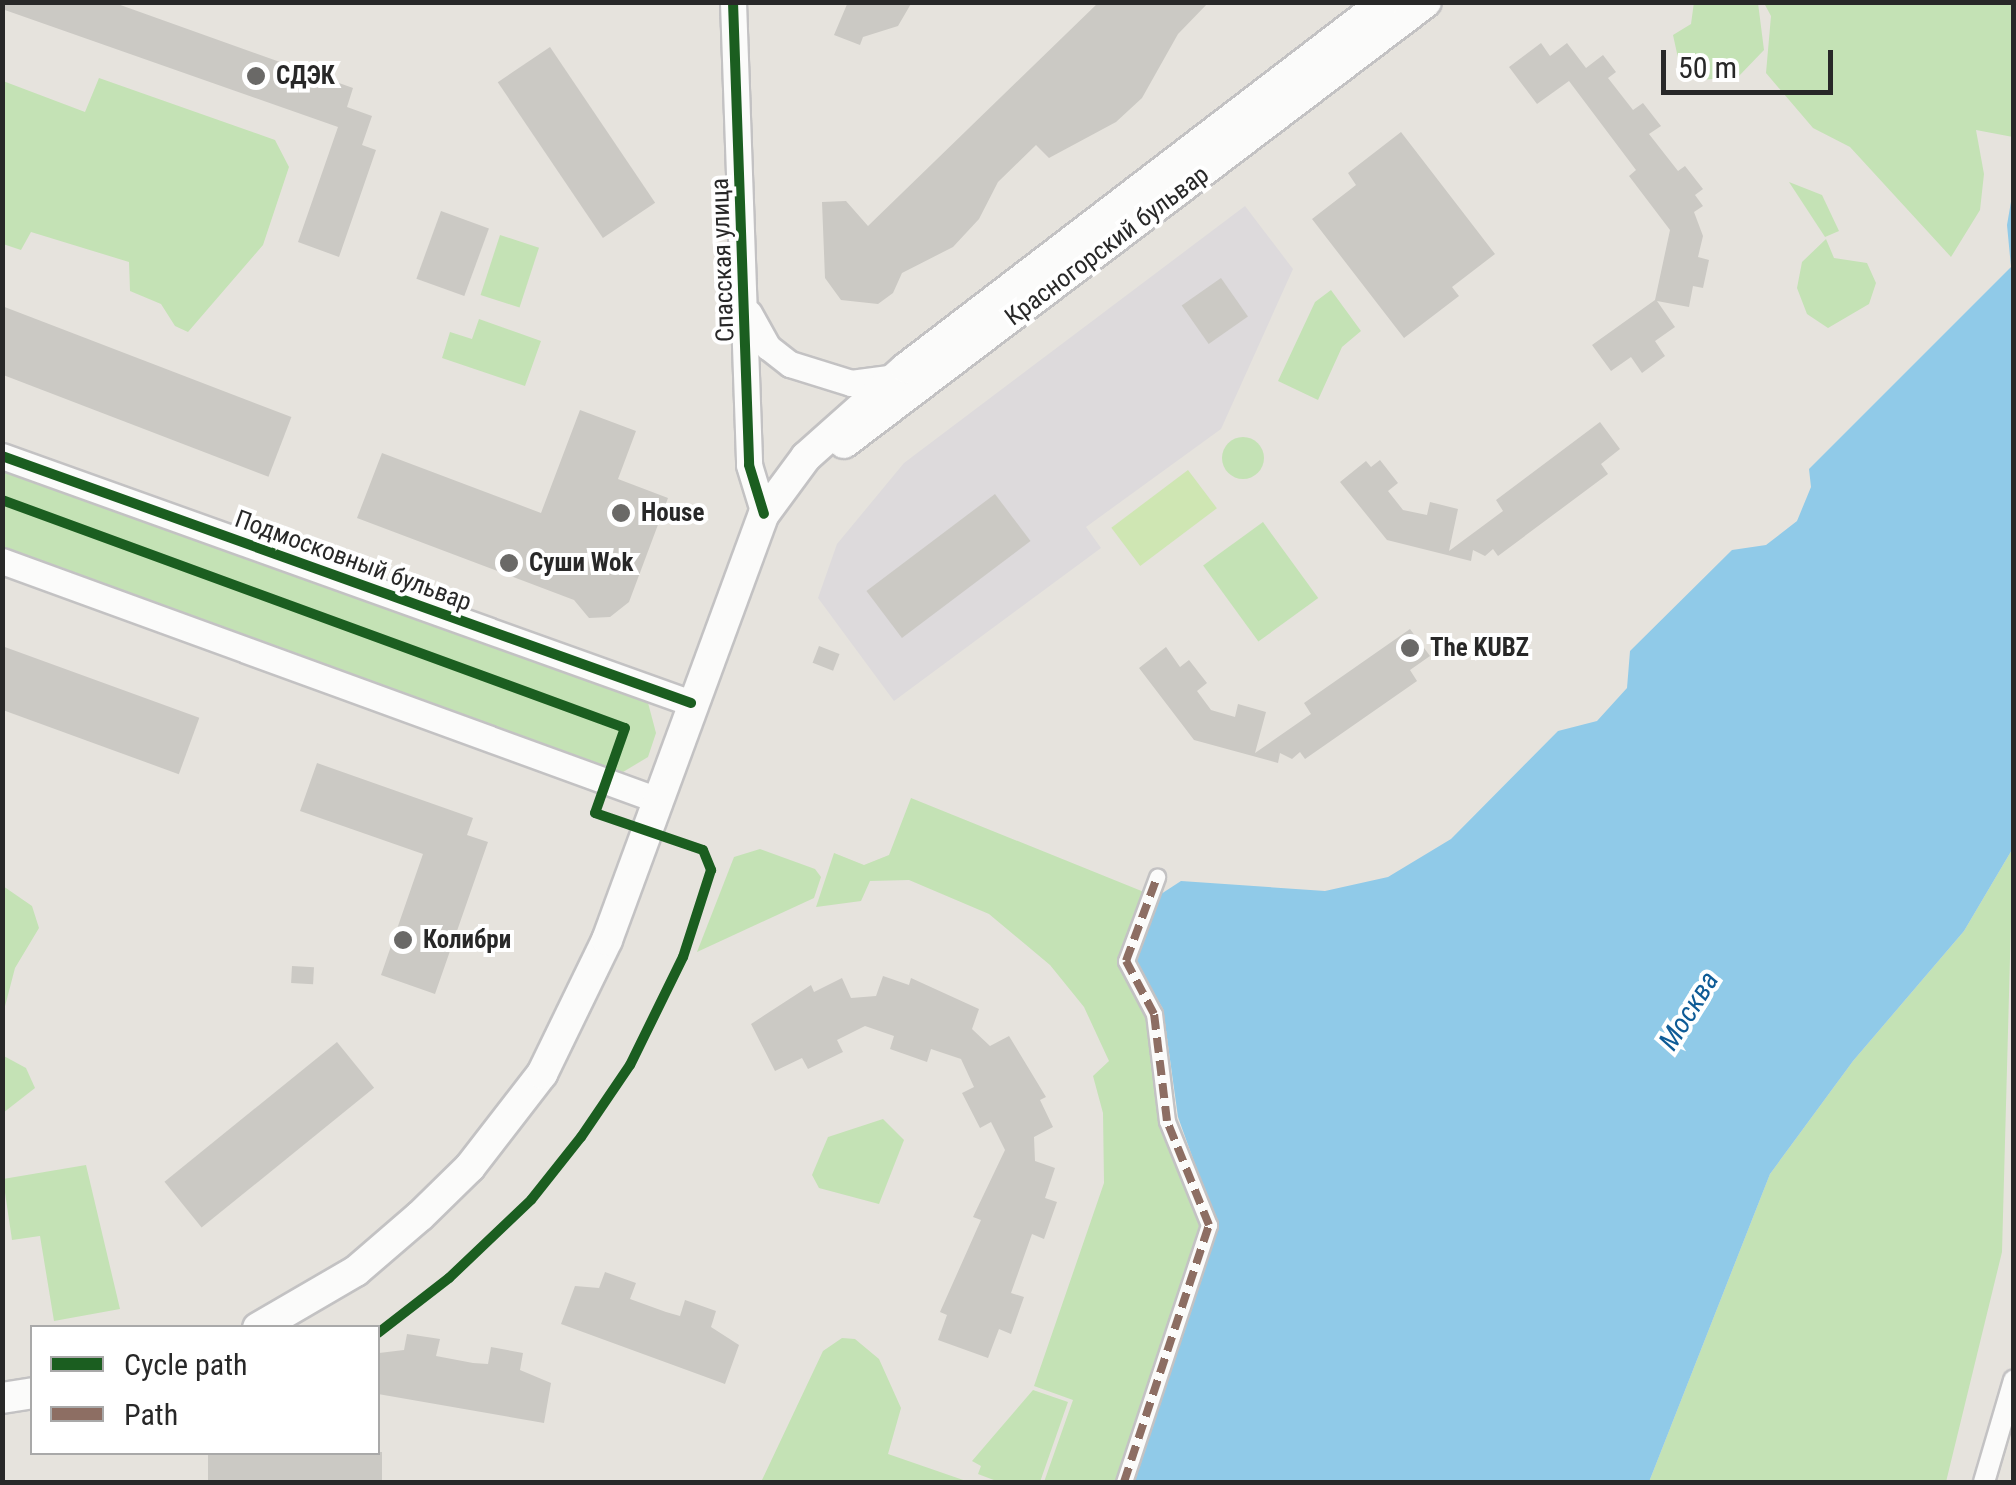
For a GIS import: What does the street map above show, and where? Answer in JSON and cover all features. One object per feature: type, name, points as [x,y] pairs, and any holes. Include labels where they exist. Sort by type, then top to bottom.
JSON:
[{"type":"main road","name":"Красногорский бульвар","points":[[263,1325],[356,1270],[420,1216],[470,1167],[542,1074],[602,950],[690,703],[764,514],[784,484],[833,430],[895,377],[1384,2]]},
{"type":"main road","name":"Красногорский бульвар","points":[[784,484],[921,388],[1426,2]]},
{"type":"main road","points":[[2,1398],[30,1393]]},
{"type":"street","name":"Спасская улица","points":[[733,2],[749,465],[764,514]]},
{"type":"street","points":[[745,304],[768,346],[790,364],[851,383],[895,377]]},
{"type":"street","name":"Подмосковный бульвар","points":[[2,456],[690,703]]},
{"type":"street","points":[[2,562],[655,799]]},
{"type":"street","points":[[1124,1482],[1208,1225],[1167,1121],[1154,1014],[1126,961],[1157,877]]},
{"type":"street","points":[[1984,1482],[2014,1380]]},
{"type":"shaded area","points":[[1245,206],[1293,269],[1221,429],[1086,527],[1101,548],[894,701],[818,598],[837,544],[904,463]]},
{"type":"green space","points":[[1694,2],[1758,3],[1764,50],[1738,77],[1701,80],[1680,67],[1673,35],[1691,24]]},
{"type":"green space","points":[[1764,3],[2013,3],[2013,137],[1976,130],[1984,174],[1980,210],[1951,257],[1850,147],[1813,128],[1766,73],[1771,16]]},
{"type":"green space","points":[[99,78],[275,140],[289,167],[263,245],[188,332],[175,326],[161,304],[130,291],[129,262],[31,232],[21,250],[3,244],[3,81],[85,112]]},
{"type":"green space","points":[[1789,182],[1822,195],[1839,231],[1825,237]]},
{"type":"green space","points":[[500,235],[539,248],[520,308],[481,295]]},
{"type":"green space","points":[[1826,239],[1834,258],[1867,263],[1876,283],[1869,304],[1828,328],[1807,314],[1797,288],[1802,262]]},
{"type":"green space","points":[[1331,290],[1361,331],[1342,347],[1318,400],[1278,381],[1315,302]]},
{"type":"green space","points":[[479,319],[541,341],[525,386],[442,358],[450,332],[472,339]]},
{"type":"green space","points":[[1243,437],[1258,443],[1264,458],[1258,473],[1243,479],[1228,473],[1222,458],[1228,443]]},
{"type":"green space","points":[[2,468],[647,699],[656,733],[648,757],[623,772],[3,550]]},
{"type":"green space","points":[[1188,470],[1217,508],[1140,566],[1111,528]]},
{"type":"green space","points":[[1263,522],[1318,598],[1258,642],[1203,565]]},
{"type":"green space","points":[[911,798],[1144,892],[1118,964],[1149,1016],[1162,1126],[1203,1227],[1116,1482],[1044,1482],[1073,1400],[1034,1386],[1104,1183],[1103,1113],[1093,1076],[1109,1061],[1084,1007],[1050,965],[989,914],[909,880],[870,881],[861,901],[816,907],[834,853],[864,865],[889,855]]},
{"type":"green space","points":[[2013,848],[2002,1252],[1946,1482],[1649,1482],[1770,1174],[1853,1061],[1964,931]]},
{"type":"green space","points":[[760,849],[815,869],[821,877],[814,898],[697,952],[734,857]]},
{"type":"green space","points":[[3,886],[32,906],[39,928],[15,968],[3,1014]]},
{"type":"green space","points":[[2,1055],[26,1068],[35,1088],[3,1113]]},
{"type":"green space","points":[[883,1119],[904,1140],[879,1204],[819,1188],[812,1175],[828,1137]]},
{"type":"green space","points":[[86,1165],[120,1309],[54,1321],[40,1236],[12,1240],[3,1179]]},
{"type":"green space","points":[[842,1338],[855,1339],[879,1359],[901,1408],[888,1454],[969,1482],[761,1482],[823,1351]]},
{"type":"green space","points":[[1033,1390],[1068,1402],[1040,1482],[999,1482],[978,1474],[981,1466],[972,1461]]},
{"type":"water","name":"Москва","points":[[2013,190],[2013,848],[1964,931],[1853,1061],[1770,1174],[1649,1482],[1131,1482],[1216,1223],[1178,1117],[1163,1009],[1136,962],[1161,894],[1181,881],[1325,891],[1388,877],[1451,839],[1558,731],[1597,721],[1627,688],[1630,651],[1732,550],[1766,545],[1797,521],[1811,487],[1809,469],[2011,267],[2007,225]]},
{"type":"building","points":[[2,2],[112,2],[353,88],[347,107],[372,116],[362,145],[376,150],[339,257],[298,242],[338,127],[2,9]]},
{"type":"building","points":[[848,2],[912,2],[898,26],[863,37],[860,45],[834,35]]},
{"type":"building","points":[[1099,2],[1209,2],[1178,34],[1142,98],[1116,122],[1049,158],[1036,145],[998,182],[979,219],[953,247],[902,273],[893,293],[878,304],[841,300],[825,278],[822,202],[846,201],[868,226]]},
{"type":"building","points":[[1541,43],[1550,56],[1567,43],[1586,68],[1603,55],[1616,72],[1608,78],[1633,110],[1643,103],[1661,126],[1649,134],[1678,171],[1685,166],[1703,189],[1695,195],[1703,206],[1694,212],[1703,236],[1698,257],[1709,260],[1703,288],[1693,286],[1689,307],[1657,301],[1675,327],[1655,341],[1665,356],[1642,373],[1631,357],[1611,371],[1592,345],[1655,300],[1670,230],[1629,176],[1636,170],[1569,81],[1537,104],[1509,67]]},
{"type":"building","points":[[550,47],[655,203],[603,238],[498,82]]},
{"type":"building","points":[[1401,132],[1495,254],[1452,287],[1459,296],[1404,338],[1312,219],[1356,185],[1348,173]]},
{"type":"building","points":[[441,211],[489,228],[464,296],[416,279]]},
{"type":"building","points":[[1221,278],[1248,317],[1209,344],[1182,306]]},
{"type":"building","points":[[2,306],[291,417],[268,477],[2,375]]},
{"type":"building","points":[[580,410],[636,431],[618,479],[668,498],[629,602],[610,617],[589,618],[574,600],[357,518],[382,453],[541,513]]},
{"type":"building","points":[[1600,422],[1620,449],[1601,464],[1608,474],[1498,556],[1493,549],[1485,556],[1473,550],[1471,561],[1387,540],[1340,482],[1366,461],[1371,467],[1380,460],[1398,483],[1388,491],[1403,510],[1427,515],[1430,502],[1458,509],[1449,551],[1503,511],[1496,500]]},
{"type":"building","points":[[995,494],[1031,541],[902,638],[866,591]]},
{"type":"building","points":[[1410,629],[1430,656],[1410,670],[1417,681],[1305,759],[1300,752],[1292,759],[1280,753],[1278,763],[1194,740],[1139,668],[1166,647],[1180,667],[1189,660],[1207,683],[1197,691],[1211,710],[1235,717],[1238,704],[1266,712],[1255,753],[1311,714],[1304,703]]},
{"type":"building","points":[[2,646],[199,718],[179,774],[2,710]]},
{"type":"building","points":[[819,646],[840,654],[833,671],[813,663]]},
{"type":"building","points":[[317,763],[473,818],[467,835],[488,842],[435,994],[381,975],[423,854],[300,811]]},
{"type":"building","points":[[292,966],[314,967],[313,984],[291,983]]},
{"type":"building","points":[[883,976],[909,985],[911,978],[979,1009],[972,1029],[990,1046],[1009,1036],[1046,1097],[1040,1100],[1053,1127],[1034,1137],[1035,1161],[1055,1168],[1045,1198],[1057,1202],[1044,1239],[1032,1234],[1011,1293],[1024,1297],[1011,1334],[999,1329],[988,1358],[938,1340],[947,1315],[940,1312],[981,1220],[973,1217],[1005,1150],[991,1122],[980,1128],[962,1093],[974,1087],[961,1059],[931,1049],[927,1062],[890,1049],[894,1036],[865,1026],[837,1040],[843,1052],[808,1069],[802,1058],[775,1071],[751,1024],[811,985],[814,992],[842,978],[851,998],[876,996]]},
{"type":"building","points":[[337,1042],[374,1088],[202,1228],[164,1182]]},
{"type":"building","points":[[605,1272],[636,1283],[630,1299],[666,1312],[680,1316],[685,1300],[716,1311],[711,1327],[739,1345],[725,1384],[561,1324],[575,1286],[599,1288]]},
{"type":"building","points":[[407,1334],[440,1339],[436,1356],[473,1363],[488,1364],[491,1347],[523,1353],[520,1370],[551,1383],[544,1423],[380,1394],[380,1353],[404,1350]]},
{"type":"building","points":[[382,1452],[382,1482],[208,1482],[208,1455]]},
{"type":"marked path","points":[[1124,1482],[1209,1225],[1167,1121],[1154,1014],[1126,961],[1157,877]]},
{"type":"cycle path","points":[[733,2],[749,465],[764,514]]},
{"type":"cycle path","points":[[2,456],[691,703]]},
{"type":"cycle path","points":[[2,500],[625,728],[595,813],[703,850],[711,870],[683,957],[630,1065],[581,1137],[531,1200],[449,1278],[380,1331]]},
{"type":"place","name":"СДЭК","points":[[256,76]]},
{"type":"place","name":"House","points":[[621,513]]},
{"type":"place","name":"Суши Wok","points":[[509,563]]},
{"type":"place","name":"The KUBZ","points":[[1410,648]]},
{"type":"place","name":"Колибри","points":[[403,940]]}]
